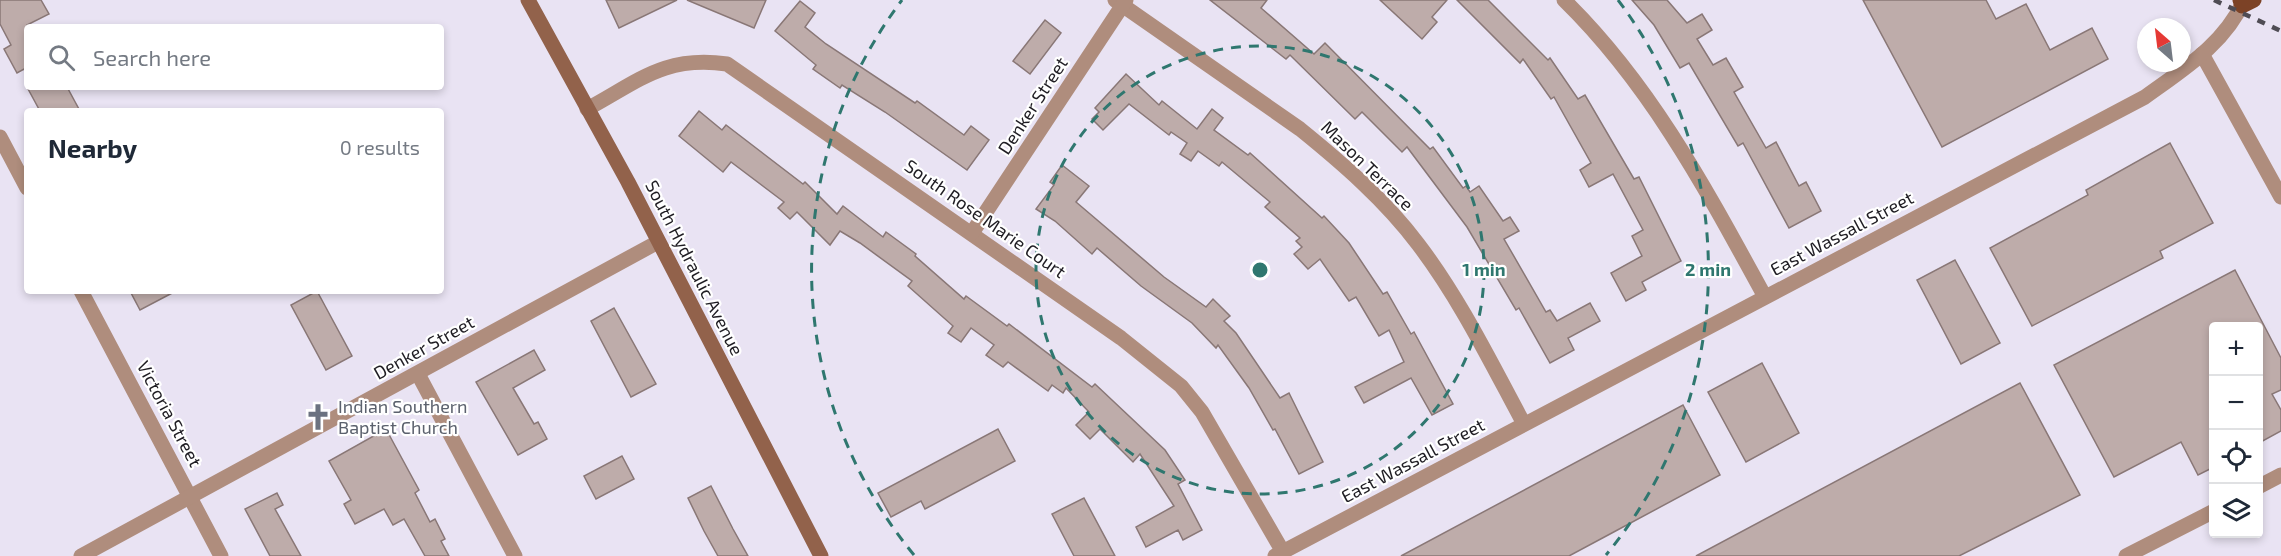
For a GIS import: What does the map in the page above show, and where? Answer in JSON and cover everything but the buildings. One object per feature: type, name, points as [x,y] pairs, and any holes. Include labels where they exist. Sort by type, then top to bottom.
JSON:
[{"type":"street","name":"South Hydraulic Avenue","points":[[528,0],[821,556]]},
{"type":"street","points":[[1564,0],[1628,73],[1695,167],[1765,297]]},
{"type":"street","name":"Denker Street","points":[[972,233],[1121,2]]},
{"type":"street","name":"Mason Terrace","points":[[1121,2],[1300,129],[1329,152],[1388,209],[1436,269],[1524,424]]},
{"type":"street","name":"East Wassall Street","points":[[1279,554],[2145,97],[2202,54],[2245,2]]},
{"type":"street","points":[[2202,54],[2281,197]]},
{"type":"street","name":"South Rose Marie Court","points":[[587,109],[666,66],[703,60],[727,64],[1121,338],[1181,386],[1218,436],[1279,554]]},
{"type":"street","points":[[0,137],[24,182]]},
{"type":"street","name":"Denker Street","points":[[81,556],[658,243]]},
{"type":"street","name":"Victoria Street","points":[[83,294],[222,556]]},
{"type":"street","points":[[418,374],[515,556]]},
{"type":"street","points":[[2263,485],[2281,475]]},
{"type":"street","points":[[2126,556],[2209,514]]},
{"type":"railway","points":[[2214,0],[2281,31]]},
{"type":"place","name":"Indian Southern Baptist Church","points":[[318,417]]}]
